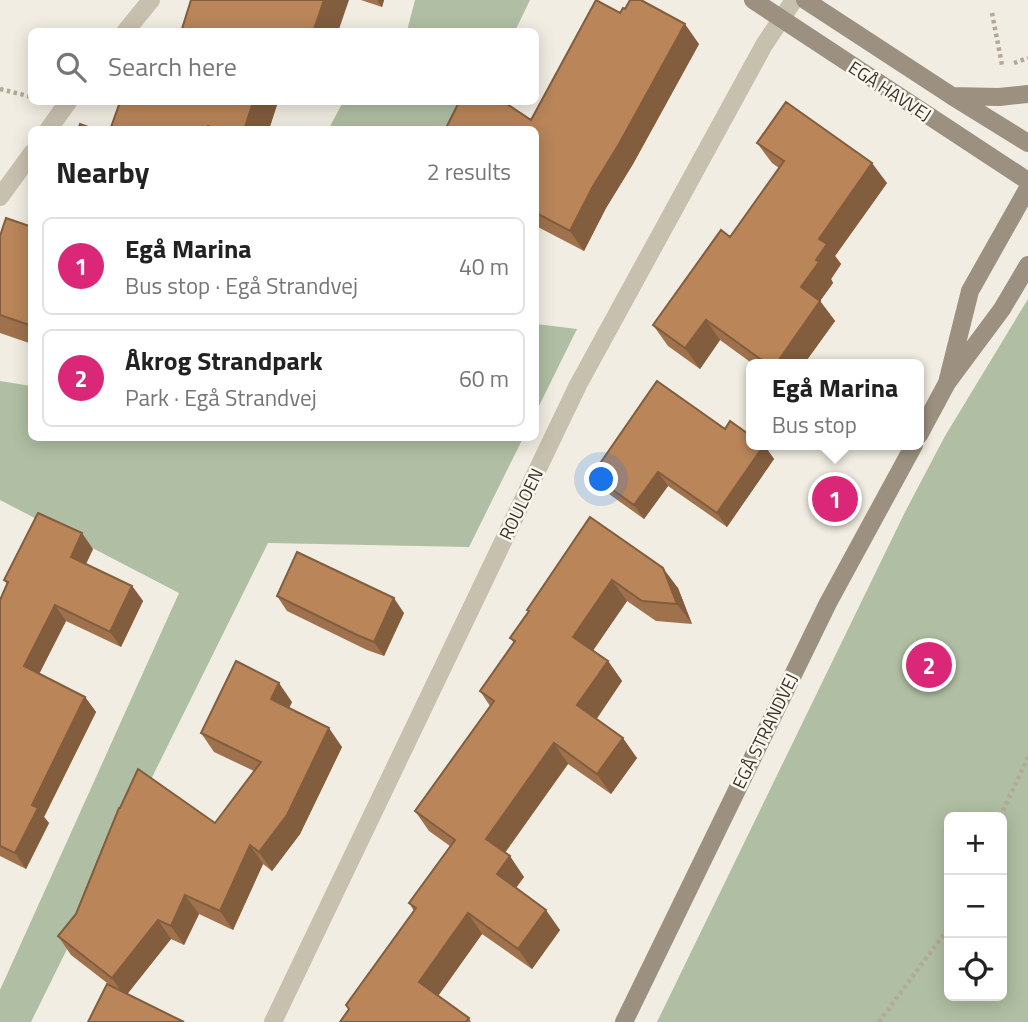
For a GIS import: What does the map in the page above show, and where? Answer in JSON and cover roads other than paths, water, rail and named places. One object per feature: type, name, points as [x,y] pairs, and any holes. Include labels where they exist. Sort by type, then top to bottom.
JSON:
[{"type":"street","points":[[128,28],[151,0]]},
{"type":"street","name":"EGÅ HAVVEJ","points":[[753,0],[1028,181]]},
{"type":"street","name":"ROULOEN","points":[[272,1022],[578,385],[764,45],[794,0]]},
{"type":"street","name":"EGÅ HAVVEJ","points":[[805,0],[1028,143]]},
{"type":"street","points":[[952,96],[999,97],[1028,94]]},
{"type":"street","points":[[51,126],[66,105]]},
{"type":"street","points":[[0,197],[28,158]]},
{"type":"street","points":[[947,383],[970,291],[1028,188]]},
{"type":"street","points":[[924,426],[947,383],[1002,309],[1028,265]]},
{"type":"street","name":"EGÅ STRANDVEJ","points":[[624,1022],[828,603],[911,450]]},
{"type":"place","name":"Egå Marina","points":[[835,499]]},
{"type":"place","name":"Åkrog Strandpark","points":[[929,665]]}]
